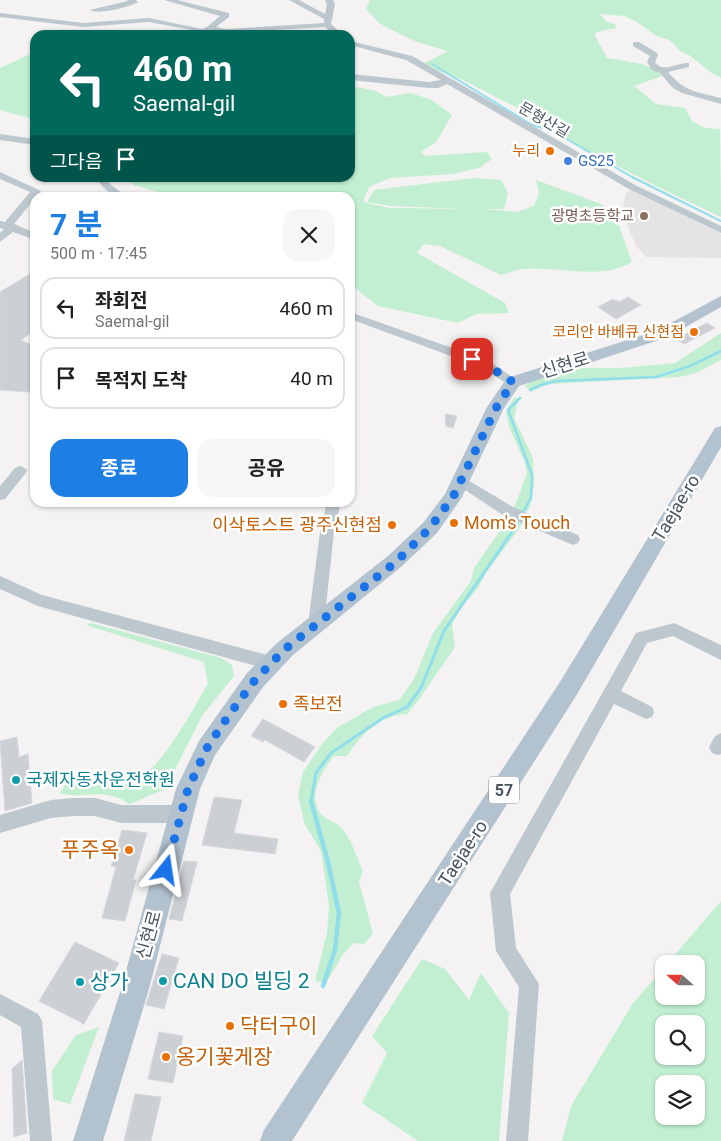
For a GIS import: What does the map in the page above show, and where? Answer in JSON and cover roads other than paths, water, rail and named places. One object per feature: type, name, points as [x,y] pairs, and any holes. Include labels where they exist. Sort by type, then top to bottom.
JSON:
[{"type":"main road","name":"신현로","points":[[88,1141],[135,989],[188,789],[207,748],[255,680],[285,649],[396,562],[430,528],[453,497],[496,408],[513,382],[662,334],[721,301]]},
{"type":"main road","name":"Taejae-ro","points":[[275,1141],[568,689],[721,432]]},
{"type":"main road","name":"Taejae-ro","points":[[287,1141],[574,692],[721,445]]},
{"type":"street","points":[[94,10],[134,2],[131,0]]},
{"type":"street","points":[[168,0],[226,15],[210,29]]},
{"type":"street","points":[[292,0],[327,21],[335,30]]},
{"type":"street","points":[[327,21],[331,4],[329,0]]},
{"type":"street","points":[[72,24],[89,20],[99,1]]},
{"type":"street","points":[[205,9],[220,3]]},
{"type":"street","points":[[0,15],[72,24],[103,24],[149,20],[189,30]]},
{"type":"street","points":[[236,30],[327,21]]},
{"type":"street","points":[[210,29],[218,30]]},
{"type":"street","name":"문형산길","points":[[355,44],[409,58],[632,187],[721,230]]},
{"type":"street","points":[[636,44],[654,55],[651,62],[655,68],[663,71],[676,86],[685,91],[721,101]]},
{"type":"street","points":[[663,71],[686,65]]},
{"type":"street","points":[[355,78],[429,85],[438,85],[448,80]]},
{"type":"street","points":[[0,137],[30,141]]},
{"type":"street","points":[[0,175],[35,192]]},
{"type":"street","points":[[104,182],[115,192]]},
{"type":"street","points":[[0,239],[7,226],[30,198]]},
{"type":"street","points":[[7,226],[30,235]]},
{"type":"street","points":[[355,318],[485,364],[513,382]]},
{"type":"street","points":[[0,495],[20,471]]},
{"type":"street","points":[[461,481],[508,510],[573,539]]},
{"type":"street","points":[[316,624],[327,532],[333,507]]},
{"type":"street","points":[[0,582],[38,600],[271,663]]},
{"type":"street","points":[[517,1141],[529,984],[506,951],[500,893],[642,638],[674,629],[721,653]]},
{"type":"street","points":[[611,694],[646,712]]},
{"type":"street","points":[[0,824],[50,809],[73,807],[95,808],[121,814],[181,814]]},
{"type":"street","points":[[0,1004],[31,1021],[41,1141]]},
{"type":"waterway","points":[[432,64],[532,125],[553,131],[632,177],[721,221]]},
{"type":"waterway","points":[[530,390],[556,381],[656,377],[690,366],[721,351]]},
{"type":"waterway","points":[[513,530],[531,498],[532,475],[508,410],[520,398]]},
{"type":"waterway","points":[[311,801],[316,773],[331,753],[383,718],[407,707],[421,688],[444,631],[514,529]]},
{"type":"waterway","points":[[311,801],[328,862],[339,913],[335,950],[323,986]]},
{"type":"place","name":"누리","points":[[550,151]]},
{"type":"place","name":"GS25","points":[[568,161]]},
{"type":"place","name":"광명초등학교","points":[[644,216]]},
{"type":"place","name":"코리안 바베큐 신현점","points":[[694,332]]},
{"type":"place","name":"Mom's Touch","points":[[454,523]]},
{"type":"place","name":"이삭토스트 광주신현점","points":[[392,525]]},
{"type":"place","name":"족보전","points":[[283,704]]},
{"type":"place","name":"국제자동차운전학원","points":[[16,780]]},
{"type":"place","name":"푸주옥","points":[[129,850]]},
{"type":"place","name":"CAN DO 빌딩 2","points":[[163,981]]},
{"type":"place","name":"상가","points":[[80,982]]},
{"type":"place","name":"닥터구이","points":[[230,1026]]},
{"type":"place","name":"옹기꽃게장","points":[[166,1057]]}]
